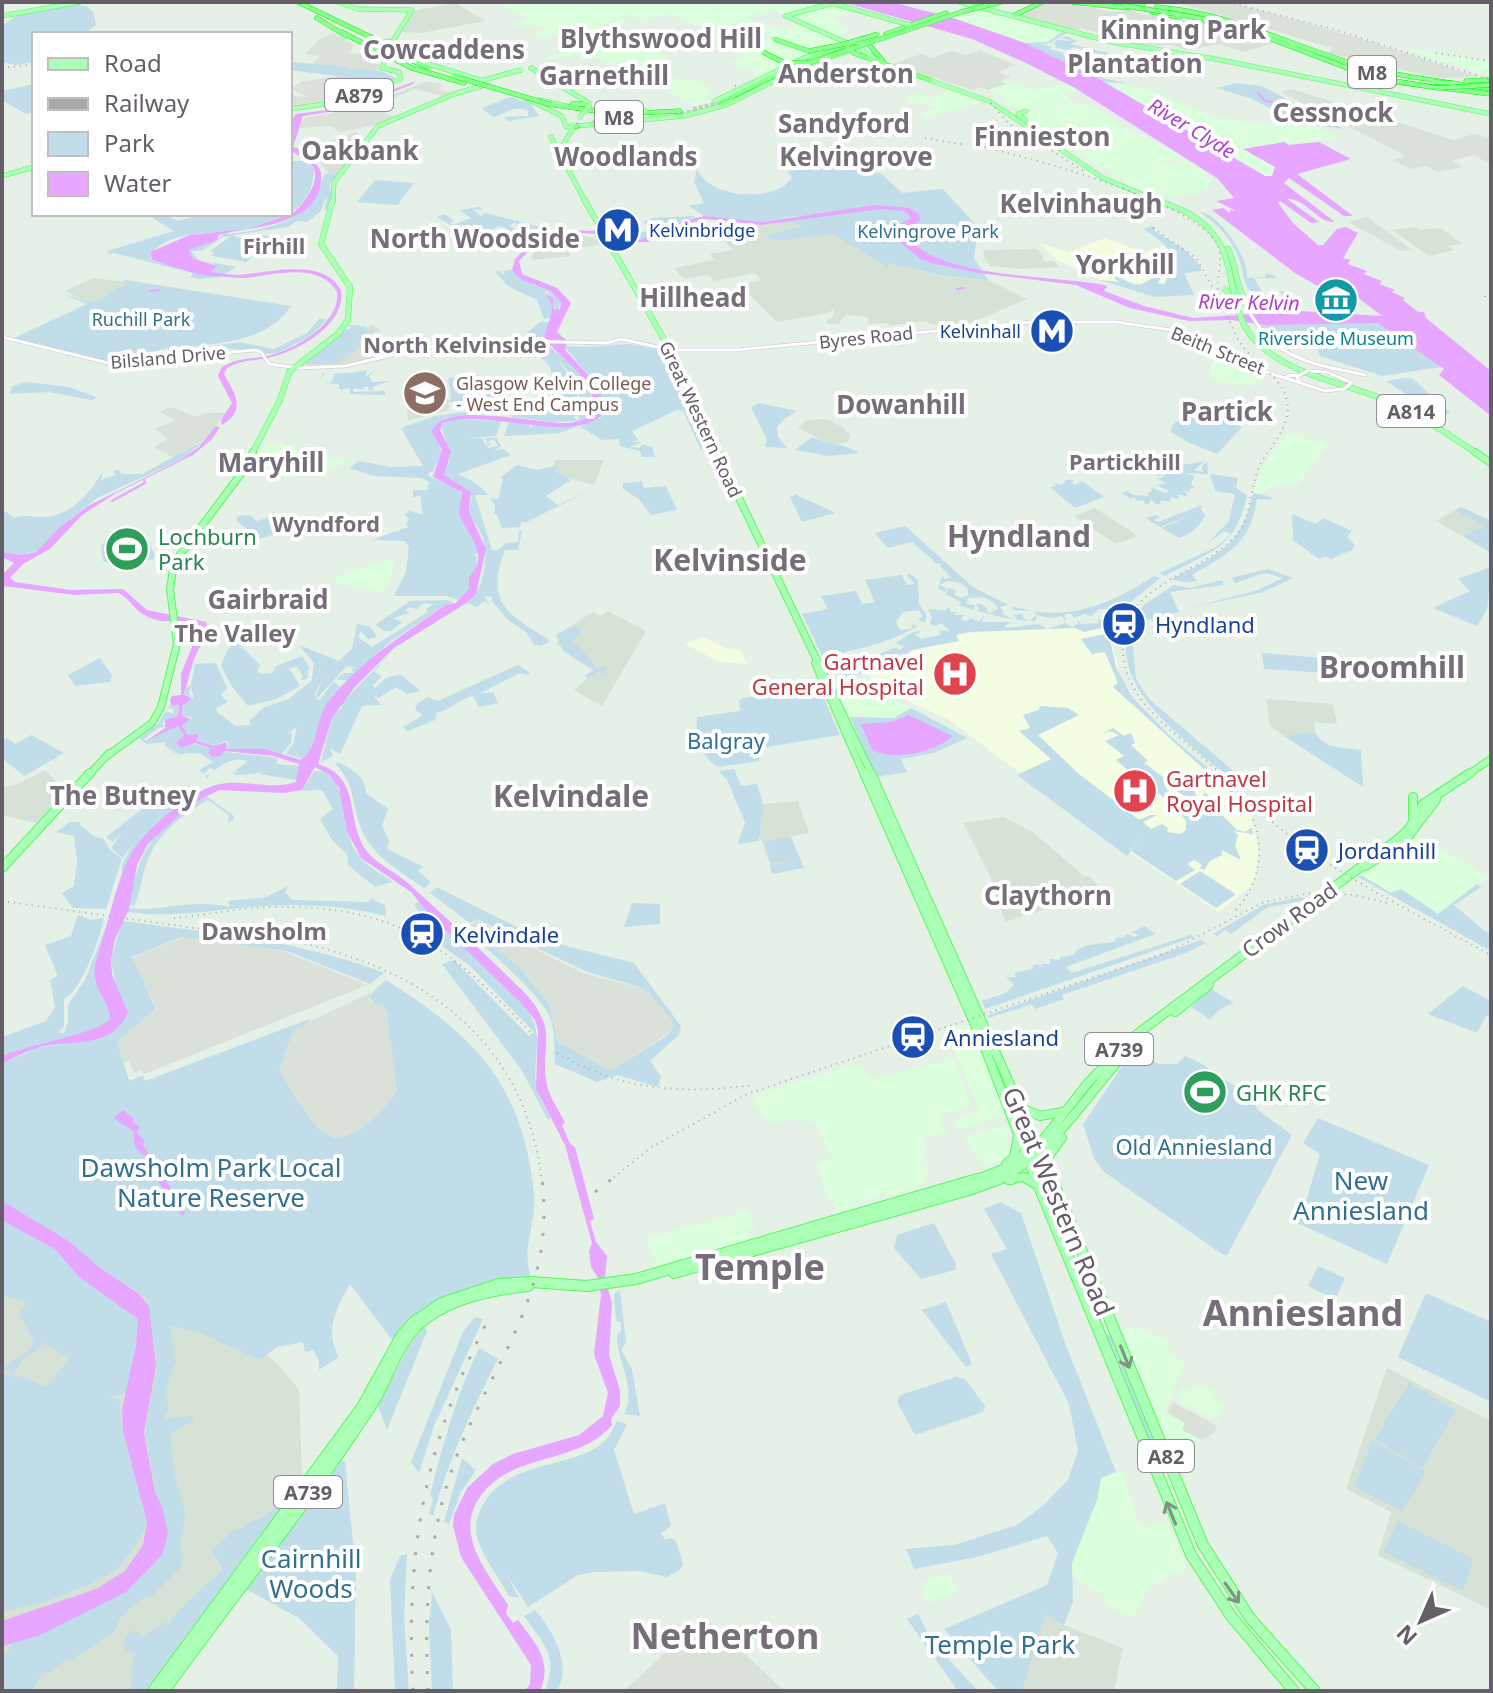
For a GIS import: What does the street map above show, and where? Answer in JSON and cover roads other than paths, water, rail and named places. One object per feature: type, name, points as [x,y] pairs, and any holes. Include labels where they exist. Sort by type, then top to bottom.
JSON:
[{"type":"highway","name":"M8","points":[[297,2],[379,45],[413,68],[525,98]]},
{"type":"highway","points":[[774,39],[796,49],[817,51],[914,25],[968,6],[994,2]]},
{"type":"highway","points":[[799,63],[994,2]]},
{"type":"highway","points":[[782,74],[817,54],[994,2]]},
{"type":"highway","points":[[1014,16],[1042,2]]},
{"type":"highway","name":"M8","points":[[1073,2],[1175,11],[1259,31],[1367,71],[1491,86]]},
{"type":"highway","points":[[1085,2],[1114,4]]},
{"type":"highway","name":"M8","points":[[1106,2],[1128,7]]},
{"type":"highway","name":"M8","points":[[1097,3],[1175,11],[1272,33],[1340,59],[1388,72],[1491,86]]},
{"type":"highway","name":"M8","points":[[1114,4],[1128,7]]},
{"type":"highway","points":[[1156,7],[1175,11],[1187,9],[1272,33]]},
{"type":"highway","name":"M8","points":[[1175,11],[1239,29],[1371,77],[1431,88],[1477,84]]},
{"type":"highway","name":"M8","points":[[1175,11],[1234,26],[1365,73]]},
{"type":"highway","name":"M8","points":[[313,13],[379,45],[555,108],[614,114],[681,113]]},
{"type":"highway","points":[[313,13],[379,45]]},
{"type":"highway","points":[[914,25],[854,40],[846,45],[856,54],[892,69],[933,80]]},
{"type":"highway","points":[[763,52],[789,63],[815,61],[903,28]]},
{"type":"highway","points":[[350,30],[363,32]]},
{"type":"highway","points":[[1259,31],[1349,64],[1434,82],[1477,84]]},
{"type":"highway","points":[[883,61],[870,46],[899,33]]},
{"type":"highway","points":[[799,63],[887,34]]},
{"type":"highway","name":"M8","points":[[1289,44],[1365,73],[1419,85],[1477,84]]},
{"type":"highway","points":[[718,105],[782,74],[852,46]]},
{"type":"highway","points":[[815,61],[852,46]]},
{"type":"highway","points":[[782,74],[852,46]]},
{"type":"highway","name":"M8","points":[[1300,51],[1376,80],[1418,87],[1491,86]]},
{"type":"highway","name":"M8","points":[[1310,53],[1391,77],[1491,86]]},
{"type":"highway","points":[[803,67],[826,56]]},
{"type":"highway","points":[[1340,59],[1428,78],[1491,86]]},
{"type":"highway","points":[[525,98],[555,108],[609,118],[681,113]]},
{"type":"highway","points":[[584,103],[623,114],[663,112]]},
{"type":"highway","points":[[555,108],[612,115],[649,111]]},
{"type":"highway","points":[[580,124],[681,113]]},
{"type":"main road","points":[[2,16],[73,2]]},
{"type":"main road","points":[[2,16],[80,2]]},
{"type":"main road","points":[[337,2],[357,9],[412,10],[379,45],[497,90],[542,101],[649,111],[700,109]]},
{"type":"main road","points":[[951,2],[1091,37],[1491,113]]},
{"type":"main road","points":[[959,2],[968,6]]},
{"type":"main road","points":[[914,25],[832,3],[786,16],[883,61],[933,80]]},
{"type":"main road","points":[[525,98],[580,124],[681,113],[718,105],[852,46],[914,25]]},
{"type":"main road","name":"A879","points":[[292,109],[339,102],[402,79],[399,72],[384,65],[379,45]]},
{"type":"main road","points":[[852,46],[889,66],[995,100]]},
{"type":"main road","points":[[718,105],[748,86],[799,63]]},
{"type":"main road","points":[[2,868],[107,756],[144,730],[159,714],[176,653],[170,591],[173,568],[201,533],[243,469],[297,367],[339,332],[350,315],[351,288],[326,253],[322,242],[323,227],[334,197],[334,184],[381,124],[500,74],[526,69],[576,95],[584,103]]},
{"type":"main road","name":"A814","points":[[933,80],[983,99],[1012,115],[1112,183],[1194,216],[1218,238],[1231,265],[1232,297],[1247,306]]},
{"type":"main road","points":[[454,94],[477,84],[497,90]]},
{"type":"main road","points":[[551,137],[560,143],[580,124],[584,103]]},
{"type":"main road","points":[[681,113],[692,109]]},
{"type":"main road","points":[[1026,111],[1018,115],[1062,151]]},
{"type":"main road","name":"Great Western Road","points":[[560,143],[560,151],[607,242],[670,352],[1020,1107],[1036,1155],[1203,1545],[1250,1618],[1315,1691]]},
{"type":"main road","name":"A814","points":[[1062,151],[1117,183],[1192,212],[1217,233],[1236,263],[1247,306],[1248,328],[1262,347],[1290,366],[1397,405],[1439,426],[1491,462]]},
{"type":"main road","points":[[2,176],[32,168]]},
{"type":"main road","points":[[322,242],[332,249],[326,253]]},
{"type":"main road","name":"A814","points":[[1227,247],[1234,266],[1235,291],[1247,306]]},
{"type":"main road","name":"A814","points":[[1231,265],[1225,288],[1229,296],[1247,306]]},
{"type":"main road","points":[[1247,306],[1265,339],[1278,348],[1312,363],[1366,374],[1342,390]]},
{"type":"main road","name":"Beith Street","points":[[1062,321],[1084,324],[1108,322],[1171,330],[1235,361],[1325,391],[1342,390]]},
{"type":"main road","name":"Byres Road","points":[[670,352],[754,349],[1062,321]]},
{"type":"main road","name":"A814","points":[[1248,328],[1262,344],[1286,361],[1398,403],[1449,430],[1491,462]]},
{"type":"main road","name":"Bilsland Drive","points":[[2,337],[107,363],[255,350],[262,353],[267,364],[310,367],[360,363],[427,347],[540,342],[580,345],[620,341],[651,345],[670,352]]},
{"type":"main road","points":[[651,345],[664,340]]},
{"type":"main road","points":[[1278,348],[1321,364]]},
{"type":"main road","points":[[1282,375],[1300,375],[1314,366],[1312,363]]},
{"type":"main road","points":[[1308,370],[1321,364]]},
{"type":"main road","points":[[1308,370],[1327,372],[1409,406],[1449,430]]},
{"type":"main road","points":[[1300,375],[1297,378],[1302,383]]},
{"type":"main road","points":[[1342,390],[1376,399],[1439,426]]},
{"type":"main road","name":"A739","points":[[1421,810],[1427,800],[1491,762]]},
{"type":"main road","name":"A739","points":[[1421,810],[1491,762]]},
{"type":"main road","points":[[1413,794],[1427,800]]},
{"type":"main road","points":[[1413,818],[1413,797],[1421,810]]},
{"type":"main road","name":"Crow Road","points":[[1036,1155],[1067,1109],[1115,1053],[1223,968],[1398,839],[1409,829],[1413,818],[1421,810]]},
{"type":"main road","name":"Crow Road","points":[[1356,871],[1399,846],[1414,831],[1421,810]]},
{"type":"main road","name":"Great Western Road","points":[[891,829],[983,1043],[1018,1134],[1036,1155],[1038,1186],[1189,1552],[1233,1622],[1294,1691]]},
{"type":"main road","name":"Crow Road","points":[[1036,1155],[1070,1123],[1122,1053],[1199,994],[1223,968]]},
{"type":"main road","points":[[1020,1107],[1046,1116],[1067,1109]]},
{"type":"main road","points":[[988,1177],[1012,1159],[1018,1134]]},
{"type":"main road","points":[[1036,1155],[1039,1171],[1061,1225],[1065,1248]]},
{"type":"main road","name":"A739","points":[[153,1691],[372,1404],[408,1338],[425,1319],[447,1307],[502,1289],[538,1286],[575,1290],[654,1279],[988,1177],[1036,1155]]},
{"type":"main road","name":"A739","points":[[768,1243],[999,1180],[1036,1155]]},
{"type":"main road","points":[[999,1180],[1025,1177],[1038,1186]]},
{"type":"main road","name":"A739","points":[[164,1691],[240,1578]]},
{"type":"water","points":[[843,2],[891,2],[953,18],[1025,43],[1099,79],[1265,176],[1272,176],[1275,167],[1243,149],[1284,142],[1289,145],[1319,142],[1351,159],[1297,174],[1353,216],[1344,216],[1289,178],[1284,183],[1335,222],[1323,219],[1300,202],[1287,199],[1319,222],[1311,223],[1280,201],[1278,203],[1294,224],[1318,245],[1323,245],[1337,229],[1346,227],[1358,233],[1343,258],[1350,260],[1348,264],[1367,271],[1364,274],[1382,281],[1379,284],[1395,290],[1392,292],[1405,298],[1403,300],[1418,312],[1424,312],[1426,318],[1491,371],[1491,416],[1439,375],[1444,369],[1378,323],[1265,325],[1232,320],[1189,321],[1130,308],[1076,285],[979,273],[931,263],[919,258],[895,238],[894,228],[911,218],[905,211],[880,209],[760,225],[707,219],[649,242],[621,242],[595,237],[596,234],[562,234],[537,244],[519,261],[522,274],[557,288],[571,303],[557,332],[567,341],[565,350],[593,380],[608,409],[594,421],[575,426],[554,427],[483,419],[443,423],[440,430],[451,452],[444,475],[471,492],[469,512],[486,549],[476,594],[394,648],[354,688],[332,718],[318,764],[342,779],[361,842],[369,854],[438,910],[536,1007],[546,1030],[545,1074],[548,1089],[565,1123],[562,1125],[570,1144],[575,1147],[594,1219],[590,1221],[596,1242],[607,1256],[605,1278],[612,1303],[609,1355],[620,1390],[620,1406],[611,1419],[612,1425],[582,1447],[528,1464],[495,1481],[482,1494],[470,1523],[476,1551],[508,1605],[506,1613],[513,1623],[518,1620],[541,1653],[545,1671],[540,1691],[525,1691],[530,1684],[531,1665],[461,1557],[453,1526],[454,1515],[467,1488],[493,1464],[513,1454],[579,1435],[603,1416],[608,1393],[594,1354],[601,1295],[598,1278],[591,1267],[589,1251],[592,1243],[565,1145],[536,1089],[538,1030],[535,1020],[427,912],[411,892],[361,858],[347,831],[339,788],[329,774],[315,767],[302,790],[284,793],[219,790],[190,805],[148,844],[137,865],[129,909],[115,939],[111,959],[112,975],[128,1012],[121,1024],[101,1038],[37,1048],[2,1064],[2,1056],[91,1030],[110,1019],[95,979],[96,962],[124,868],[149,831],[194,795],[216,785],[296,782],[299,764],[273,756],[225,751],[220,756],[212,757],[208,753],[211,748],[195,743],[180,748],[176,742],[184,736],[178,726],[146,741],[165,728],[165,720],[178,716],[179,705],[171,705],[170,700],[172,696],[181,695],[181,674],[196,637],[196,628],[185,622],[153,619],[118,593],[75,595],[3,586],[2,575],[14,563],[2,557],[2,552],[22,555],[36,552],[60,527],[88,506],[182,459],[199,447],[215,427],[220,427],[212,439],[193,455],[116,493],[82,515],[50,549],[23,564],[10,578],[15,582],[71,590],[123,589],[147,610],[206,622],[208,630],[194,659],[184,694],[192,699],[183,705],[182,716],[191,719],[182,725],[188,735],[199,734],[197,741],[214,746],[226,742],[227,749],[265,749],[301,760],[312,746],[324,709],[341,686],[384,649],[445,605],[456,603],[469,589],[469,577],[478,559],[474,542],[459,511],[462,492],[433,477],[442,449],[432,432],[439,422],[472,415],[569,423],[593,415],[597,409],[580,374],[544,339],[552,309],[544,292],[553,298],[554,310],[560,309],[561,302],[551,291],[520,279],[512,270],[515,259],[535,239],[561,230],[598,231],[640,240],[686,220],[705,216],[763,222],[875,205],[909,208],[919,214],[920,221],[907,232],[907,236],[922,250],[969,268],[1104,285],[1107,286],[1104,291],[1144,306],[1193,318],[1300,311],[1382,316],[1353,294],[1328,292],[1295,273],[1212,210],[1223,208],[1230,213],[1230,210],[1236,211],[1216,201],[1234,198],[1217,178],[1075,88],[972,39]]},
{"type":"water","points":[[416,81],[347,109],[303,116],[293,147],[304,150],[321,174],[319,192],[311,205],[298,214],[283,221],[266,226],[219,235],[217,240],[189,250],[192,258],[217,266],[211,272],[239,275],[299,269],[324,274],[341,291],[341,303],[336,314],[309,341],[286,353],[227,368],[224,374],[235,395],[237,407],[222,425],[221,420],[232,403],[218,376],[221,368],[240,360],[275,354],[306,339],[332,313],[337,292],[329,282],[307,273],[243,278],[212,276],[152,260],[150,252],[190,235],[247,229],[292,216],[313,185],[315,172],[307,161],[292,150],[292,120],[296,114],[342,108]]},
{"type":"water","points":[[909,715],[952,736],[935,747],[913,754],[890,755],[872,750],[861,724],[891,722]]},
{"type":"water","points":[[123,1110],[139,1126],[137,1133],[145,1141],[143,1145],[182,1206],[185,1213],[182,1216],[146,1164],[147,1159],[135,1147],[133,1131],[114,1118]]},
{"type":"water","points":[[2,1201],[69,1241],[100,1268],[138,1293],[149,1306],[156,1366],[144,1433],[155,1492],[162,1506],[168,1533],[162,1555],[126,1592],[38,1636],[2,1646],[2,1621],[96,1589],[125,1571],[143,1545],[147,1522],[123,1431],[122,1410],[136,1345],[138,1319],[78,1276],[56,1250],[2,1220]]},
{"type":"waterway","points":[[1258,93],[1265,101],[1272,102]]},
{"type":"waterway","points":[[957,289],[964,288]]},
{"type":"waterway","points":[[150,291],[159,290]]},
{"type":"waterway","points":[[112,501],[145,483],[144,480]]},
{"type":"tunnel","points":[[779,76],[785,73]]},
{"type":"tunnel","points":[[693,109],[719,103]]},
{"type":"tunnel","points":[[675,115],[698,110]]},
{"type":"railway","points":[[1228,2],[1337,30],[1491,80]]},
{"type":"railway","points":[[855,50],[864,54]]},
{"type":"railway","points":[[1436,53],[1491,61]]},
{"type":"railway","points":[[2,68],[32,64]]},
{"type":"railway","points":[[735,86],[741,88]]},
{"type":"railway","points":[[991,103],[1009,124],[1084,171]]},
{"type":"railway","points":[[925,138],[966,145]]},
{"type":"railway","points":[[973,145],[1065,169],[1141,195],[1200,226],[1219,248],[1218,291],[1236,336],[1280,385],[1287,401],[1284,426],[1257,472],[1246,518],[1237,534],[1220,549],[1161,586],[1144,599],[1131,615],[1124,635],[1124,661],[1135,690],[1154,715],[1292,838],[1374,891],[1491,955]]},
{"type":"railway","points":[[1153,228],[1197,259],[1215,292]]},
{"type":"railway","points":[[1485,297],[1486,292]]},
{"type":"railway","points":[[1236,910],[1252,885],[1259,859],[1257,832],[1246,804]]},
{"type":"railway","points":[[609,1181],[652,1147],[747,1094],[1166,953],[1264,902],[1316,892],[1353,895],[1387,903]]},
{"type":"railway","points":[[2,901],[289,940],[348,956],[391,973],[430,995],[464,1022],[492,1053],[515,1090],[532,1132],[542,1181]]},
{"type":"railway","points":[[174,918],[271,907],[315,908],[354,913],[388,923],[447,955],[475,977],[533,1035]]},
{"type":"railway","points":[[557,1053],[604,1075],[652,1087],[701,1089],[753,1085]]},
{"type":"railway","points":[[428,1691],[428,1602],[439,1515],[456,1458],[531,1291],[540,1257],[544,1220],[542,1179]]},
{"type":"railway","points":[[595,1192],[612,1179]]},
{"type":"railway","points":[[413,1691],[412,1592],[424,1500],[434,1455],[449,1410],[488,1320]]},
{"type":"place","name":"Kelvinbridge","points":[[618,230]]},
{"type":"place","name":"Riverside Museum","points":[[1336,300]]},
{"type":"place","name":"Kelvinhall","points":[[1052,331]]},
{"type":"place","name":"Glasgow Kelvin College - West End Campus","points":[[425,393]]},
{"type":"place","name":"Lochburn Park","points":[[127,549]]},
{"type":"place","name":"Hyndland","points":[[1124,624]]},
{"type":"place","name":"Gartnavel General Hospital","points":[[955,674]]},
{"type":"place","name":"Gartnavel Royal Hospital","points":[[1135,791]]},
{"type":"place","name":"Jordanhill","points":[[1307,850]]},
{"type":"place","name":"Kelvindale","points":[[422,934]]},
{"type":"place","name":"Anniesland","points":[[913,1037]]},
{"type":"place","name":"GHK RFC","points":[[1205,1092]]},
{"type":"district","name":"Kinning Park","points":[[1183,29]]},
{"type":"district","name":"Blythswood Hill","points":[[661,38]]},
{"type":"district","name":"Cowcaddens","points":[[444,49]]},
{"type":"district","name":"Plantation","points":[[1135,63]]},
{"type":"district","name":"Anderston","points":[[846,73]]},
{"type":"district","name":"Garnethill","points":[[604,75]]},
{"type":"district","name":"Cessnock","points":[[1333,112]]},
{"type":"district","name":"Sandyford","points":[[844,123]]},
{"type":"district","name":"Finnieston","points":[[1042,136]]},
{"type":"district","name":"Oakbank","points":[[360,150]]},
{"type":"district","name":"Woodlands","points":[[626,156]]},
{"type":"district","name":"Kelvingrove","points":[[856,156]]},
{"type":"district","name":"Kelvinhaugh","points":[[1081,203]]},
{"type":"district","name":"North Woodside","points":[[475,238]]},
{"type":"district","name":"Firhill","points":[[274,245]]},
{"type":"district","name":"Yorkhill","points":[[1125,264]]},
{"type":"district","name":"Hillhead","points":[[693,297]]},
{"type":"district","name":"North Kelvinside","points":[[455,344]]},
{"type":"district","name":"Dowanhill","points":[[901,404]]},
{"type":"district","name":"Partick","points":[[1227,411]]},
{"type":"district","name":"Partickhill","points":[[1125,461]]},
{"type":"district","name":"Maryhill","points":[[271,462]]},
{"type":"district","name":"Wyndford","points":[[326,523]]},
{"type":"district","name":"Hyndland","points":[[1019,535]]},
{"type":"district","name":"Kelvinside","points":[[730,559]]},
{"type":"district","name":"Gairbraid","points":[[268,599]]},
{"type":"district","name":"The Valley","points":[[235,632]]},
{"type":"district","name":"Broomhill","points":[[1392,666]]},
{"type":"district","name":"The Butney","points":[[123,795]]},
{"type":"district","name":"Kelvindale","points":[[571,795]]},
{"type":"district","name":"Claythorn","points":[[1048,895]]},
{"type":"district","name":"Dawsholm","points":[[264,930]]},
{"type":"district","name":"Temple","points":[[760,1266]]},
{"type":"district","name":"Anniesland","points":[[1303,1312]]},
{"type":"district","name":"Netherton","points":[[725,1635]]},
{"type":"water label","name":"River Clyde","points":[[1192,128]]},
{"type":"water label","name":"River Kelvin","points":[[1249,302]]},
{"type":"park label","name":"Kelvingrove Park","points":[[928,231]]},
{"type":"park label","name":"Ruchill Park","points":[[141,319]]},
{"type":"park label","name":"Balgray","points":[[726,740]]},
{"type":"park label","name":"Old Anniesland","points":[[1194,1146]]},
{"type":"park label","name":"Dawsholm Park Local Nature Reserve","points":[[211,1182]]},
{"type":"park label","name":"New Anniesland","points":[[1361,1195]]},
{"type":"park label","name":"Cairnhill Woods","points":[[311,1573]]},
{"type":"park label","name":"Temple Park","points":[[1000,1644]]}]
